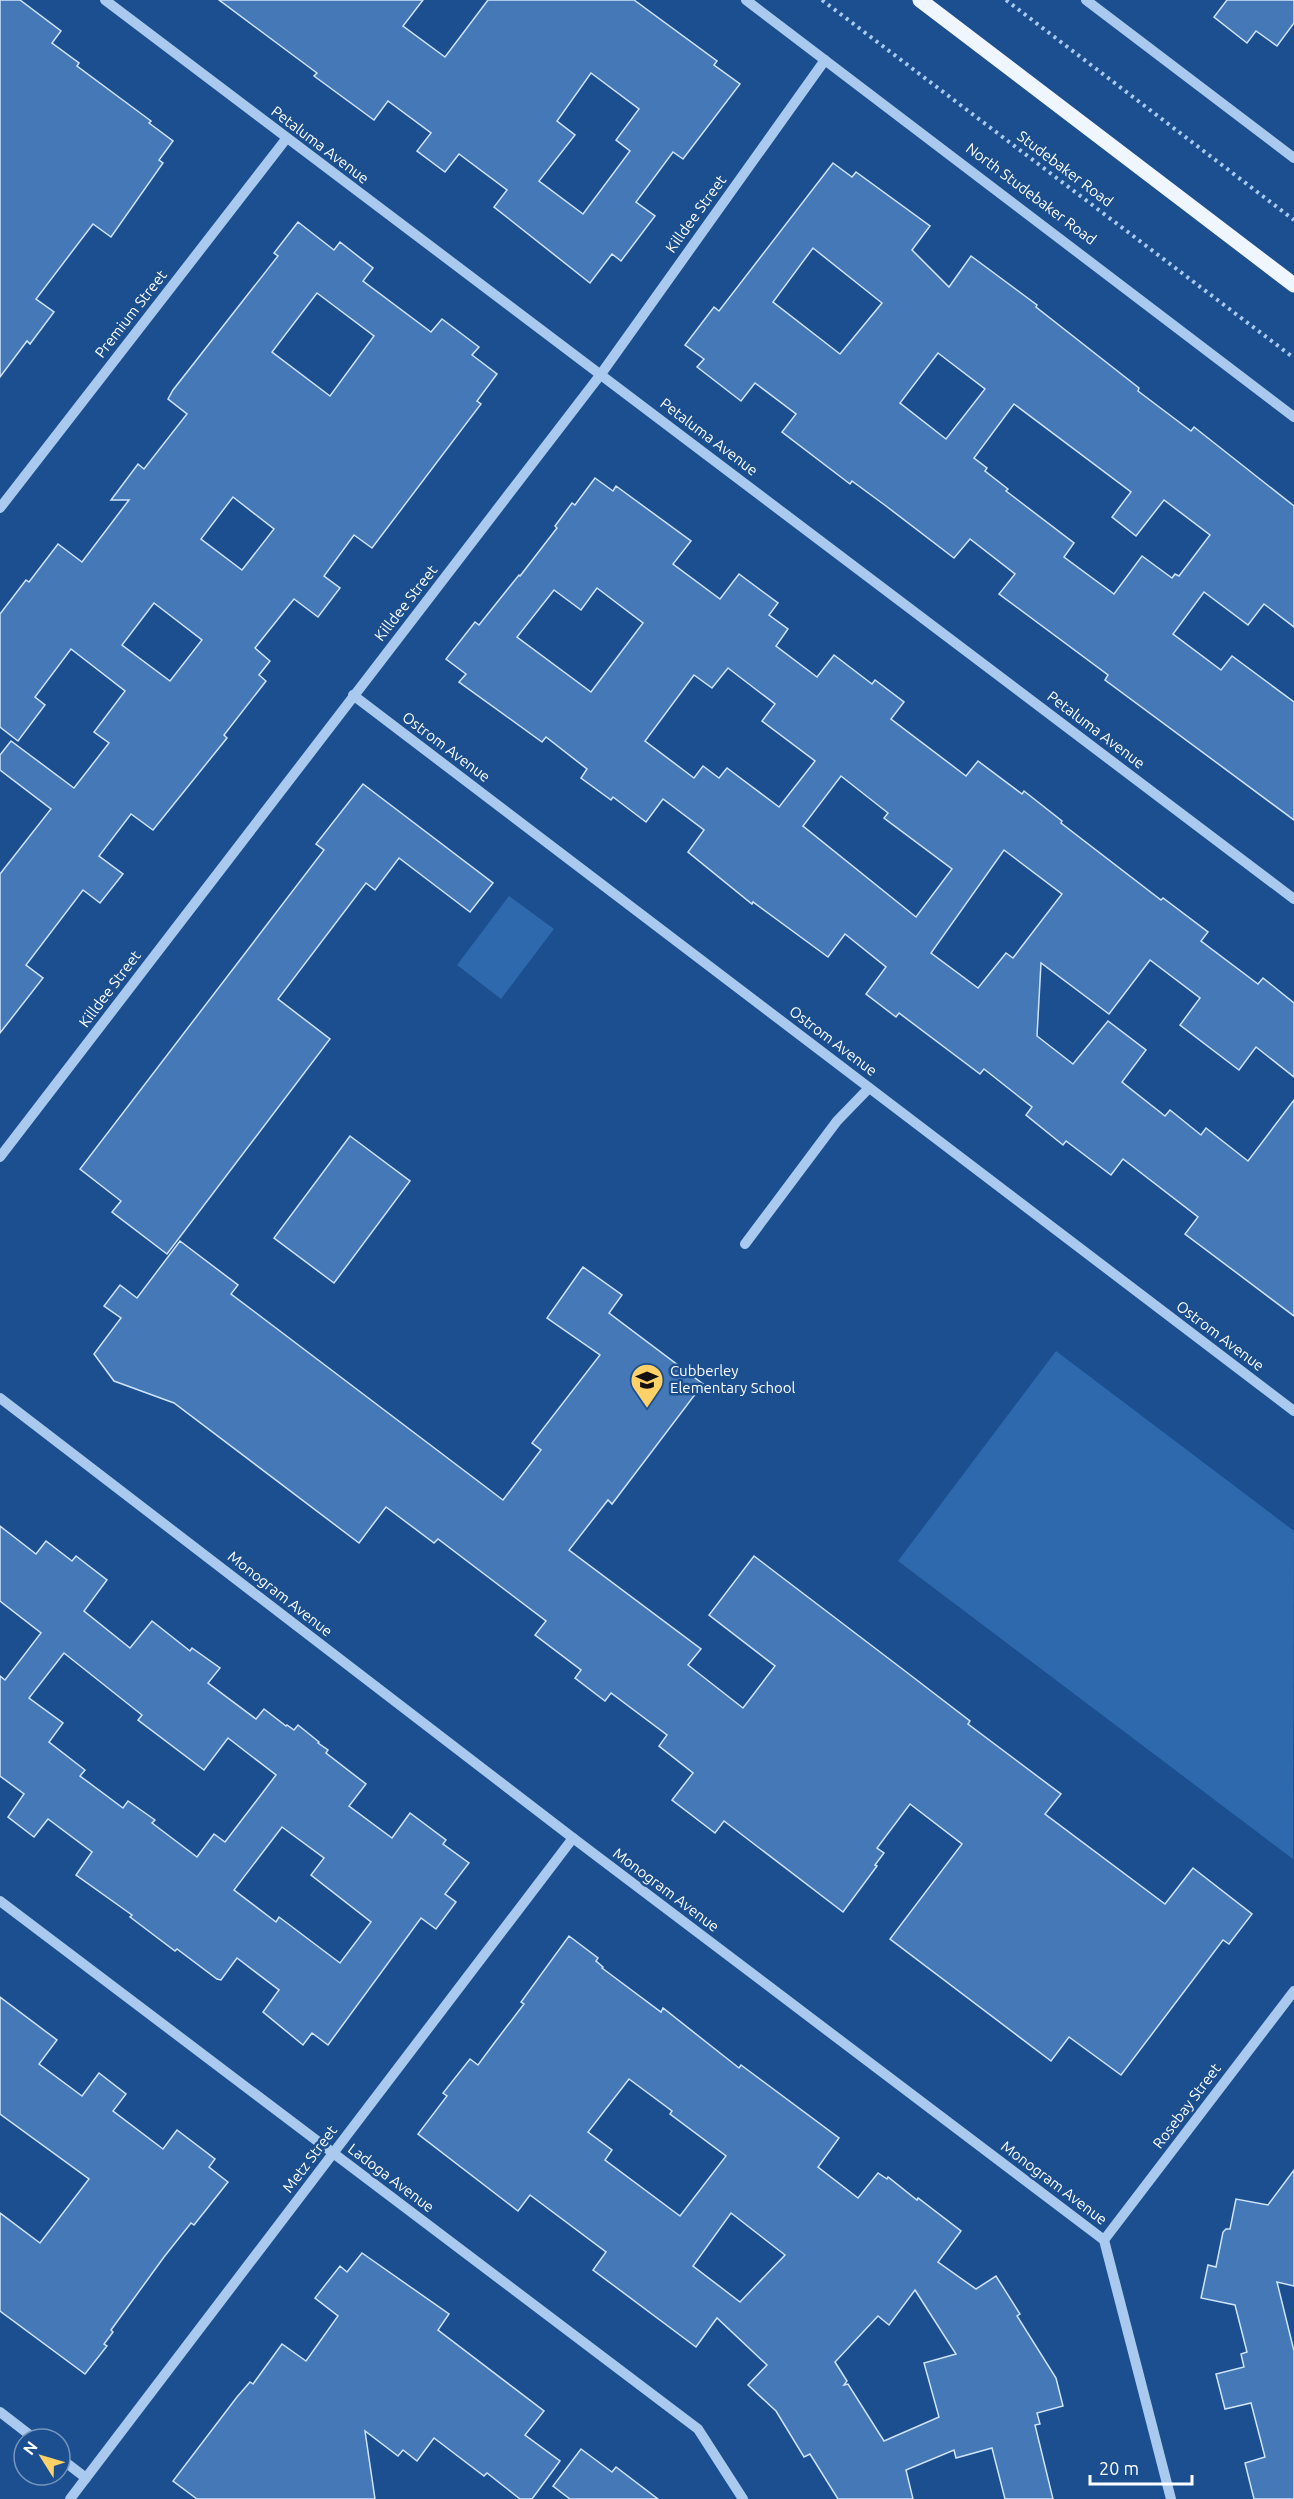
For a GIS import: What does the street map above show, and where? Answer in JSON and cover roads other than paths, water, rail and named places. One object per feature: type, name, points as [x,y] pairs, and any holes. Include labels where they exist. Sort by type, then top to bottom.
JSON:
[{"type":"main road","points":[[921,0],[1294,285]]},
{"type":"street","name":"Petaluma Avenue","points":[[105,0],[1294,899]]},
{"type":"street","name":"North Studebaker Road","points":[[746,0],[1294,417]]},
{"type":"street","points":[[1086,0],[1294,158]]},
{"type":"street","name":"Killdee Street","points":[[0,1157],[601,374],[825,60]]},
{"type":"street","name":"Premium Street","points":[[0,508],[286,139]]},
{"type":"street","name":"Ostrom Avenue","points":[[353,696],[1294,1411]]},
{"type":"street","points":[[745,1244],[837,1121],[869,1088]]},
{"type":"street","name":"Monogram Avenue","points":[[0,1398],[573,1838],[1104,2240],[1171,2499]]},
{"type":"street","name":"Metz Street","points":[[70,2499],[573,1838]]},
{"type":"street","name":"Ladoga Avenue","points":[[0,1901],[698,2429],[743,2499]]},
{"type":"street","name":"Rosebay Street","points":[[1104,2240],[1294,1991]]},
{"type":"street","points":[[0,2412],[19,2427]]},
{"type":"street","points":[[72,2467],[86,2478]]},
{"type":"place","name":"Cubberley Elementary School","points":[[647,1409]]}]
